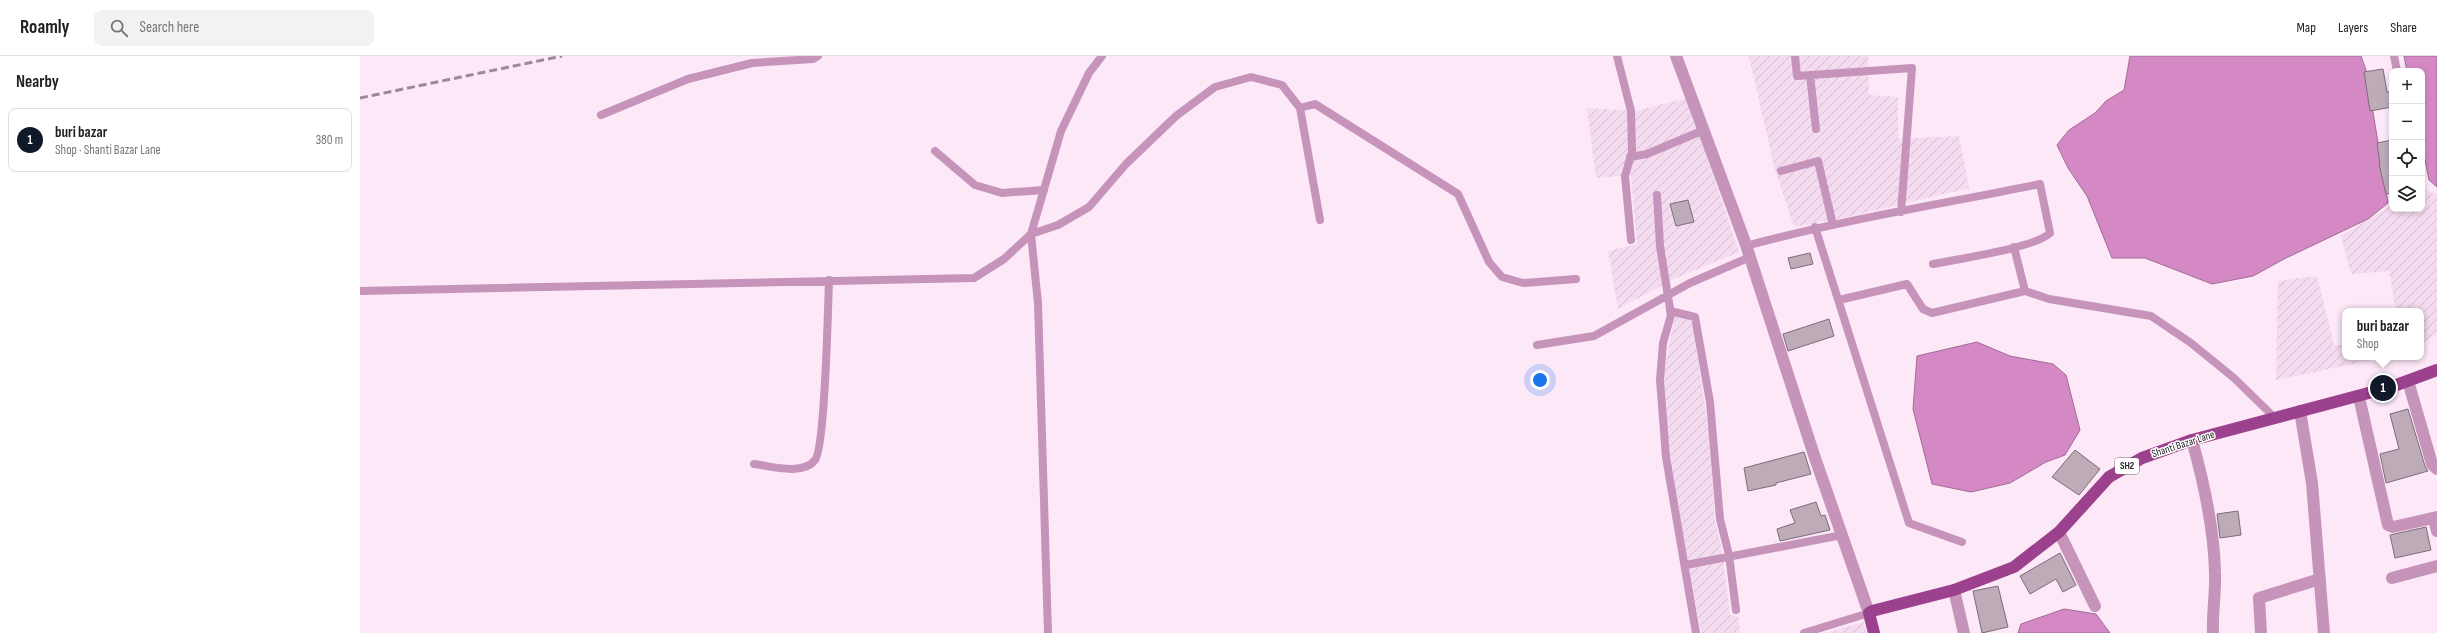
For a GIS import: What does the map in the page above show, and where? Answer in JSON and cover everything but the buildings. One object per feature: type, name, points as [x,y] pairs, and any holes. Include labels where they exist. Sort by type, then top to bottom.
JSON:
[{"type":"main road","name":"Shanti Bazar Lane","points":[[1869,613],[1954,590],[2014,567],[2059,532],[2097,489],[2122,468],[2142,458],[2192,440],[2274,417],[2359,397],[2437,370]]},
{"type":"main road","points":[[1869,613],[1874,633]]},
{"type":"street","points":[[1676,56],[1748,251],[1869,613]]},
{"type":"street","points":[[2408,381],[2432,464],[2437,469]]},
{"type":"street","points":[[2359,397],[2388,525],[2393,527],[2436,518],[2437,531]]},
{"type":"street","points":[[2300,411],[2312,483],[2324,633]]},
{"type":"street","points":[[2192,440],[2206,492],[2212,534],[2215,570],[2213,633]]},
{"type":"street","points":[[2059,532],[2095,606]]},
{"type":"street","points":[[2392,578],[2437,566]]},
{"type":"street","points":[[2260,633],[2259,598],[2320,579]]},
{"type":"street","points":[[1954,590],[1964,633]]},
{"type":"lane","points":[[601,115],[688,79],[752,63],[813,59],[818,56]]},
{"type":"lane","points":[[1048,633],[1038,303],[1031,234],[1061,131],[1089,72],[1102,56]]},
{"type":"lane","points":[[1617,56],[1631,110],[1630,157],[1625,176],[1631,240]]},
{"type":"lane","points":[[1796,56],[1797,76],[1912,68],[1901,212]]},
{"type":"lane","points":[[2394,56],[2396,68]]},
{"type":"lane","points":[[1810,75],[1816,128]]},
{"type":"lane","points":[[360,291],[974,278],[1004,259],[1031,234],[1058,225],[1089,207],[1126,164],[1170,121],[1215,87],[1251,77],[1282,85],[1300,108],[1320,220]]},
{"type":"lane","points":[[1300,108],[1315,104],[1458,194],[1489,262],[1502,277],[1523,283],[1576,279]]},
{"type":"lane","points":[[1630,157],[1647,154],[1704,130]]},
{"type":"lane","points":[[935,151],[975,185],[1002,192],[1044,190]]},
{"type":"lane","points":[[1781,171],[1818,160],[1833,225]]},
{"type":"lane","points":[[1537,345],[1594,336],[1670,296],[1690,283],[1748,251],[1815,227],[1833,225],[2040,184],[2050,233],[2045,238],[2014,247],[1933,264]]},
{"type":"lane","points":[[1657,195],[1660,246],[1670,296],[1670,311],[1663,343],[1660,380],[1666,457],[1686,565],[1696,633]]},
{"type":"lane","points":[[1815,227],[1909,524],[1962,542]]},
{"type":"lane","points":[[2014,247],[2025,291]]},
{"type":"lane","points":[[754,464],[791,469],[806,468],[816,460],[819,450],[822,425],[829,280]]},
{"type":"lane","points":[[1839,300],[1907,284],[1923,309],[1935,314],[2025,291],[2049,299],[2151,316],[2191,343],[2234,378],[2274,417]]},
{"type":"lane","points":[[1670,311],[1695,317],[1710,402],[1720,519],[1729,555],[1736,610]]},
{"type":"lane","points":[[1686,565],[1729,555],[1842,535]]},
{"type":"lane","points":[[1804,633],[1869,613]]},
{"type":"shaded area","points":[[1749,56],[1868,56],[1869,95],[1898,97],[1898,139],[1959,136],[1969,188],[1847,217],[1794,227],[1774,166]]},
{"type":"shaded area","points":[[2130,56],[2361,56],[2366,70],[2388,203],[2368,219],[2284,259],[2253,276],[2212,284],[2145,258],[2112,258],[2087,196],[2068,168],[2057,145],[2069,130],[2095,113],[2106,101],[2124,90]]},
{"type":"shaded area","points":[[2404,56],[2437,56],[2437,187],[2429,180],[2425,160],[2425,68],[2406,68]]},
{"type":"shaded area","points":[[1687,98],[1739,252],[1674,279],[1618,309],[1608,251],[1637,244],[1631,175],[1596,178],[1587,108],[1636,111]]},
{"type":"shaded area","points":[[2425,190],[2437,194],[2437,335],[2424,342],[2424,308],[2395,308],[2389,271],[2351,274],[2341,236],[2389,207],[2389,212],[2425,212]]},
{"type":"shaded area","points":[[2317,276],[2334,345],[2342,345],[2342,360],[2372,360],[2276,380],[2278,281]]},
{"type":"shaded area","points":[[1675,315],[1692,320],[1709,434],[1715,521],[1722,550],[1730,615],[1738,616],[1740,633],[1701,633],[1669,456],[1664,372]]},
{"type":"shaded area","points":[[1977,342],[2010,356],[2053,364],[2066,375],[2080,430],[2065,455],[2046,462],[2010,483],[1971,492],[1932,484],[1913,409],[1917,356]]},
{"type":"shaded area","points":[[2064,609],[2096,614],[2110,633],[2018,633],[2021,624]]},
{"type":"shaded area","points":[[1864,622],[1866,633],[1825,633]]},
{"type":"railway","points":[[360,98],[562,56]]},
{"type":"place","name":"buri bazar","points":[[2383,388]]}]
